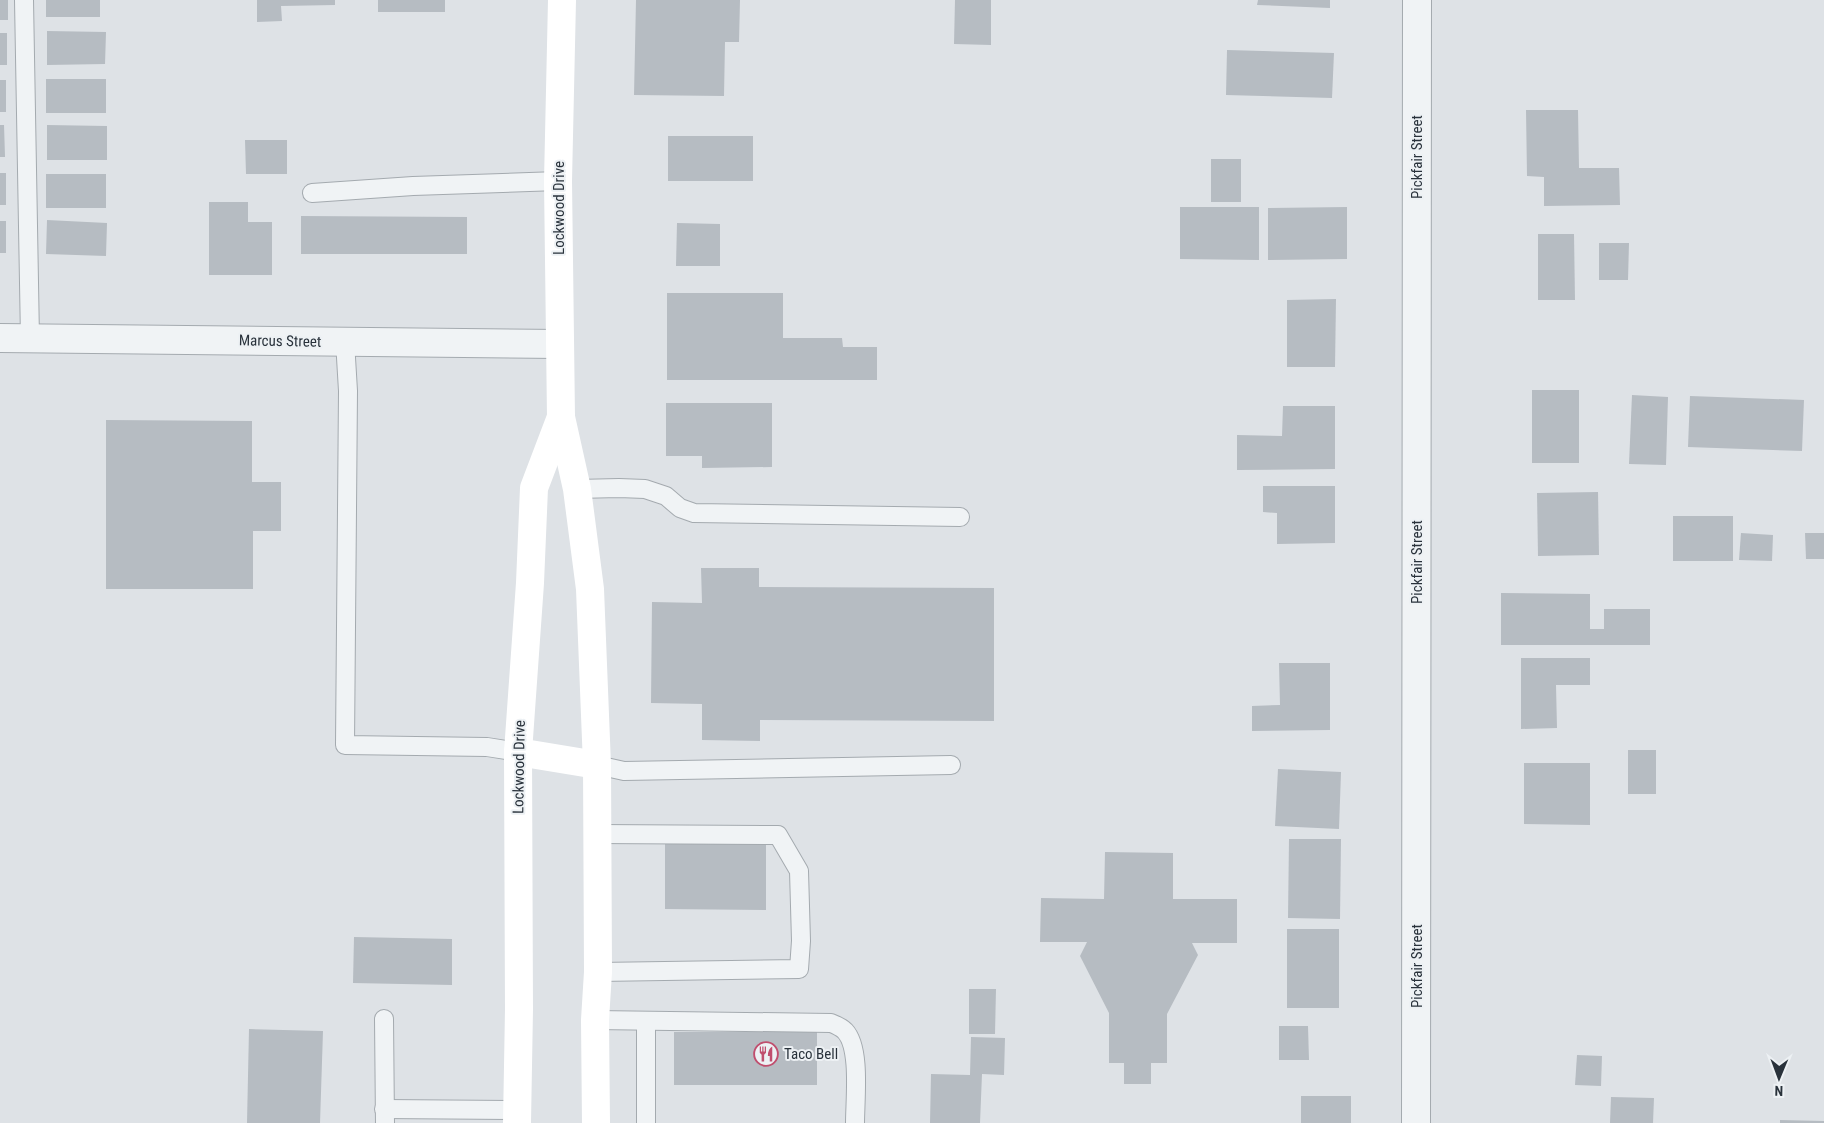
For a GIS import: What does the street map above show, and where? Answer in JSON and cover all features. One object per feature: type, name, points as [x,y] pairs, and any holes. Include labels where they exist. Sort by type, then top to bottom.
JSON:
[{"type":"main road","name":"Lockwood Drive","points":[[562,0],[558,180],[561,417],[577,489],[590,589],[597,765],[598,972],[595,1020],[596,1123]]},
{"type":"main road","name":"Lockwood Drive","points":[[518,1117],[518,752],[530,583],[534,488],[561,417]]},
{"type":"main road","points":[[518,752],[597,765]]},
{"type":"street","name":"Pickfair Street","points":[[1416,1123],[1417,0]]},
{"type":"street","name":"Marcus Street","points":[[0,338],[559,344]]},
{"type":"lane","points":[[24,0],[30,339]]},
{"type":"lane","points":[[312,192],[558,180]]},
{"type":"lane","points":[[345,342],[348,391],[345,745],[487,747],[518,752]]},
{"type":"lane","points":[[577,489],[645,489],[666,496],[680,508],[694,513],[960,517]]},
{"type":"lane","points":[[597,765],[624,771],[951,765]]},
{"type":"lane","points":[[597,834],[778,835],[800,871],[801,941],[799,969],[598,972]]},
{"type":"lane","points":[[384,1019],[384,1116],[518,1117]]},
{"type":"lane","points":[[595,1020],[832,1023],[844,1030],[851,1040],[855,1054],[855,1123]]},
{"type":"lane","points":[[646,1020],[646,1123]]},
{"type":"building","points":[[0,0],[8,0],[8,20],[0,20]]},
{"type":"building","points":[[46,0],[100,0],[100,17],[46,17]]},
{"type":"building","points":[[257,0],[335,0],[335,5],[281,6],[282,21],[257,22]]},
{"type":"building","points":[[378,0],[445,0],[445,12],[378,12]]},
{"type":"building","points":[[636,0],[740,0],[739,42],[725,42],[724,96],[634,95]]},
{"type":"building","points":[[955,0],[991,0],[991,45],[954,44]]},
{"type":"building","points":[[1258,0],[1330,0],[1330,8],[1257,5]]},
{"type":"building","points":[[47,31],[106,32],[105,64],[47,65]]},
{"type":"building","points":[[0,33],[7,33],[7,65],[0,65]]},
{"type":"building","points":[[1227,50],[1334,53],[1332,98],[1226,95]]},
{"type":"building","points":[[46,79],[106,79],[106,113],[46,113]]},
{"type":"building","points":[[0,80],[6,80],[6,112],[0,112]]},
{"type":"building","points":[[1526,110],[1578,110],[1579,168],[1619,168],[1620,205],[1544,206],[1544,177],[1527,176]]},
{"type":"building","points":[[0,125],[4,125],[5,157],[0,157]]},
{"type":"building","points":[[47,125],[107,126],[107,160],[47,160]]},
{"type":"building","points":[[668,136],[753,136],[753,181],[668,181]]},
{"type":"building","points":[[245,140],[287,140],[287,174],[246,174]]},
{"type":"building","points":[[1211,159],[1241,159],[1241,202],[1211,202]]},
{"type":"building","points":[[0,173],[6,173],[6,205],[0,205]]},
{"type":"building","points":[[46,174],[106,174],[106,208],[46,208]]},
{"type":"building","points":[[209,202],[248,202],[248,222],[272,222],[272,275],[209,275]]},
{"type":"building","points":[[1180,207],[1259,207],[1259,260],[1180,259]]},
{"type":"building","points":[[1347,207],[1347,259],[1268,260],[1268,208]]},
{"type":"building","points":[[301,216],[467,217],[467,254],[301,254]]},
{"type":"building","points":[[47,220],[107,223],[106,256],[46,254]]},
{"type":"building","points":[[0,221],[6,221],[6,253],[0,253]]},
{"type":"building","points":[[677,223],[720,224],[720,266],[676,266]]},
{"type":"building","points":[[1538,234],[1574,234],[1575,300],[1538,300]]},
{"type":"building","points":[[1599,243],[1629,243],[1628,280],[1599,280]]},
{"type":"building","points":[[667,293],[783,293],[783,338],[842,338],[843,347],[877,347],[877,380],[667,380]]},
{"type":"building","points":[[1336,299],[1335,367],[1287,367],[1287,300]]},
{"type":"building","points":[[1532,390],[1579,390],[1579,463],[1532,463]]},
{"type":"building","points":[[1632,395],[1668,397],[1666,465],[1629,464]]},
{"type":"building","points":[[1690,396],[1804,400],[1802,451],[1688,447]]},
{"type":"building","points":[[666,403],[772,403],[772,467],[702,468],[702,456],[666,456]]},
{"type":"building","points":[[1283,406],[1335,406],[1335,469],[1237,470],[1237,435],[1282,436]]},
{"type":"building","points":[[106,420],[252,421],[252,482],[281,482],[281,531],[253,531],[253,589],[106,589]]},
{"type":"building","points":[[1263,486],[1335,486],[1335,543],[1277,544],[1277,513],[1263,512]]},
{"type":"building","points":[[1598,492],[1599,555],[1538,556],[1537,493]]},
{"type":"building","points":[[1673,516],[1733,516],[1733,561],[1673,561]]},
{"type":"building","points":[[1741,533],[1773,535],[1772,561],[1739,560]]},
{"type":"building","points":[[1805,533],[1824,533],[1824,559],[1806,559]]},
{"type":"building","points":[[701,568],[759,568],[759,587],[994,588],[994,721],[760,720],[760,741],[702,740],[702,704],[651,703],[652,602],[702,603]]},
{"type":"building","points":[[1501,593],[1590,594],[1590,629],[1604,629],[1604,609],[1650,609],[1650,645],[1501,645]]},
{"type":"building","points":[[1521,658],[1590,658],[1590,685],[1556,685],[1557,728],[1521,729]]},
{"type":"building","points":[[1279,663],[1330,663],[1330,730],[1252,731],[1252,706],[1280,705]]},
{"type":"building","points":[[1628,750],[1656,750],[1656,794],[1628,794]]},
{"type":"building","points":[[1524,763],[1590,763],[1590,825],[1524,824]]},
{"type":"building","points":[[1278,769],[1341,772],[1339,829],[1275,826]]},
{"type":"building","points":[[1289,839],[1341,839],[1340,919],[1288,918]]},
{"type":"building","points":[[665,843],[766,843],[766,910],[665,909]]},
{"type":"building","points":[[1105,852],[1173,853],[1173,899],[1237,899],[1237,943],[1192,943],[1198,955],[1167,1014],[1167,1063],[1151,1063],[1151,1084],[1124,1084],[1124,1063],[1109,1063],[1109,1013],[1080,956],[1087,942],[1040,942],[1041,898],[1104,899]]},
{"type":"building","points":[[1287,929],[1339,929],[1339,1008],[1287,1008]]},
{"type":"building","points":[[354,937],[452,939],[452,985],[353,983]]},
{"type":"building","points":[[969,989],[996,989],[995,1034],[969,1034]]},
{"type":"building","points":[[1279,1026],[1308,1026],[1309,1060],[1279,1060]]},
{"type":"building","points":[[249,1029],[323,1031],[320,1123],[247,1123]]},
{"type":"building","points":[[674,1032],[817,1032],[817,1085],[674,1085]]},
{"type":"building","points":[[971,1037],[1005,1038],[1004,1075],[982,1074],[980,1123],[930,1123],[931,1074],[970,1075]]},
{"type":"building","points":[[1577,1055],[1602,1056],[1601,1086],[1575,1085]]},
{"type":"building","points":[[1301,1096],[1351,1096],[1351,1123],[1301,1123]]},
{"type":"building","points":[[1611,1097],[1654,1098],[1653,1123],[1610,1123]]},
{"type":"building","points":[[1780,1120],[1824,1121],[1824,1123],[1780,1123]]},
{"type":"place","name":"Taco Bell","points":[[766,1054]]}]
